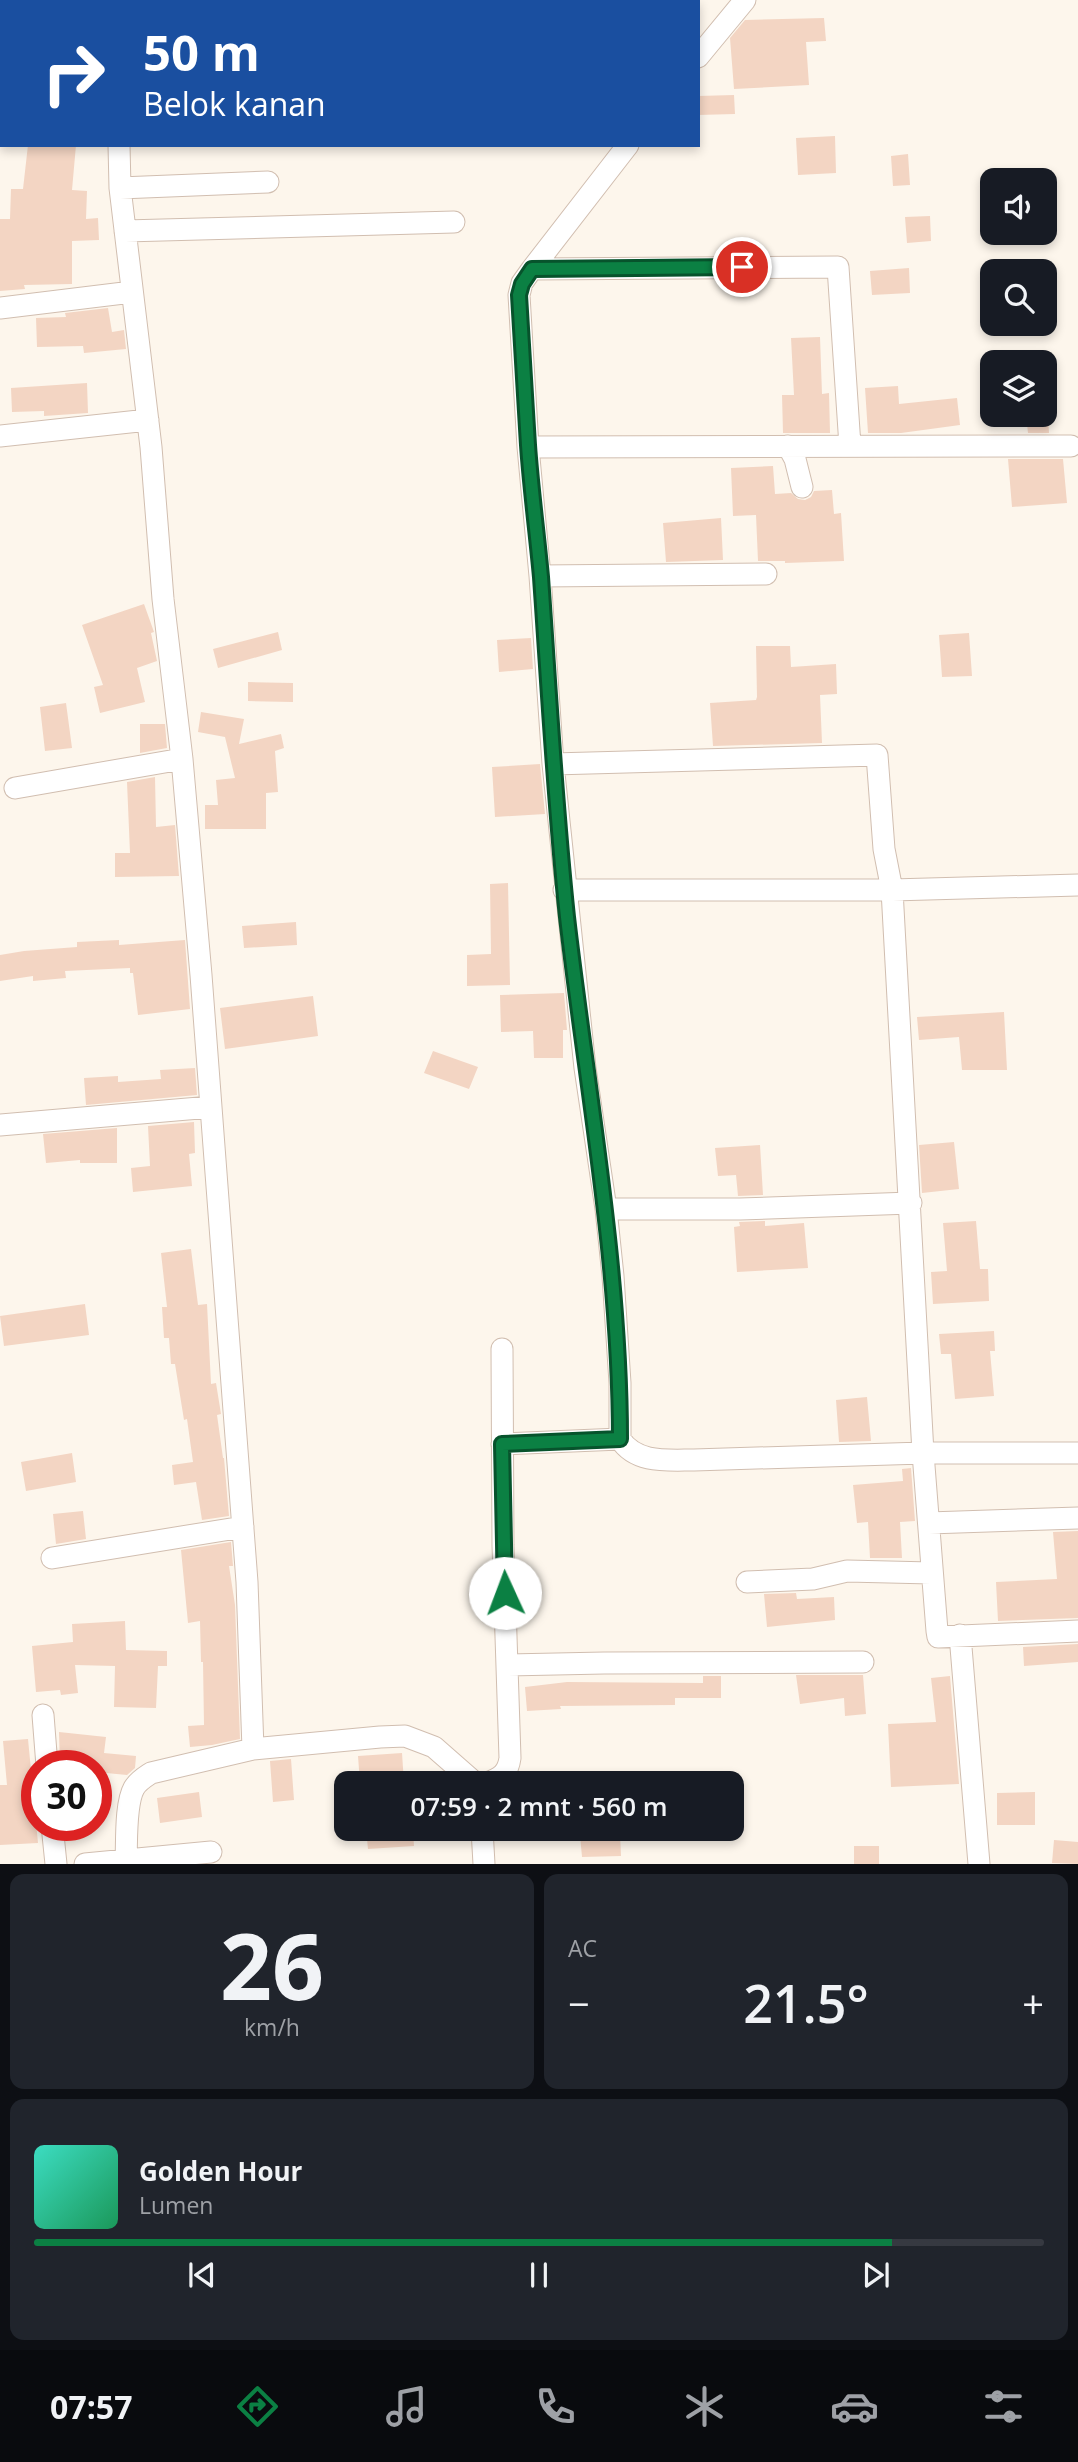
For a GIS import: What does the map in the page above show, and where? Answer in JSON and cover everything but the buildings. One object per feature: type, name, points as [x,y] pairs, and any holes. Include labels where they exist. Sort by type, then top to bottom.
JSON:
[{"type":"street","points":[[700,55],[744,0]]},
{"type":"street","points":[[119,147],[120,188],[148,420],[163,599],[182,759],[247,1582],[253,1749]]},
{"type":"street","points":[[626,147],[532,269],[522,284],[519,295],[553,764],[585,1068],[606,1209],[618,1356],[620,1439],[636,1455],[659,1460],[923,1453],[1078,1453]]},
{"type":"street","points":[[120,188],[268,182]]},
{"type":"street","points":[[125,231],[454,222]]},
{"type":"street","points":[[532,269],[838,267],[850,446]]},
{"type":"street","points":[[0,308],[132,292]]},
{"type":"street","points":[[0,436],[148,420]]},
{"type":"street","points":[[788,446],[795,459],[802,487]]},
{"type":"street","points":[[528,447],[1072,446]]},
{"type":"street","points":[[540,576],[766,573]]},
{"type":"street","points":[[553,764],[877,755],[884,849],[891,890],[901,1082],[911,1203],[923,1453],[938,1637],[1078,1631]]},
{"type":"street","points":[[15,788],[182,759]]},
{"type":"street","points":[[565,890],[891,890],[1078,886]]},
{"type":"street","points":[[0,1125],[211,1107]]},
{"type":"street","points":[[606,1209],[740,1209],[911,1203]]},
{"type":"street","points":[[502,1349],[503,1545],[509,1768],[506,1771]]},
{"type":"street","points":[[502,1444],[620,1439]]},
{"type":"street","points":[[929,1523],[1078,1518]]},
{"type":"street","points":[[52,1558],[243,1527]]},
{"type":"street","points":[[747,1582],[813,1579],[847,1571],[931,1573]]},
{"type":"street","points":[[960,1635],[979,1864]]},
{"type":"street","points":[[508,1665],[604,1662],[863,1662]]},
{"type":"street","points":[[43,1715],[46,1750]]},
{"type":"street","points":[[126,1861],[132,1793],[138,1782],[151,1773],[253,1749],[405,1736],[434,1746],[463,1771]]},
{"type":"street","points":[[54,1841],[56,1864]]},
{"type":"street","points":[[483,1841],[484,1864]]},
{"type":"street","points":[[86,1864],[211,1852]]},
{"type":"route","points":[[505,1593],[502,1444],[620,1439],[620,1383],[613,1276],[585,1068],[553,764],[519,295],[522,284],[532,269],[742,267]]}]
